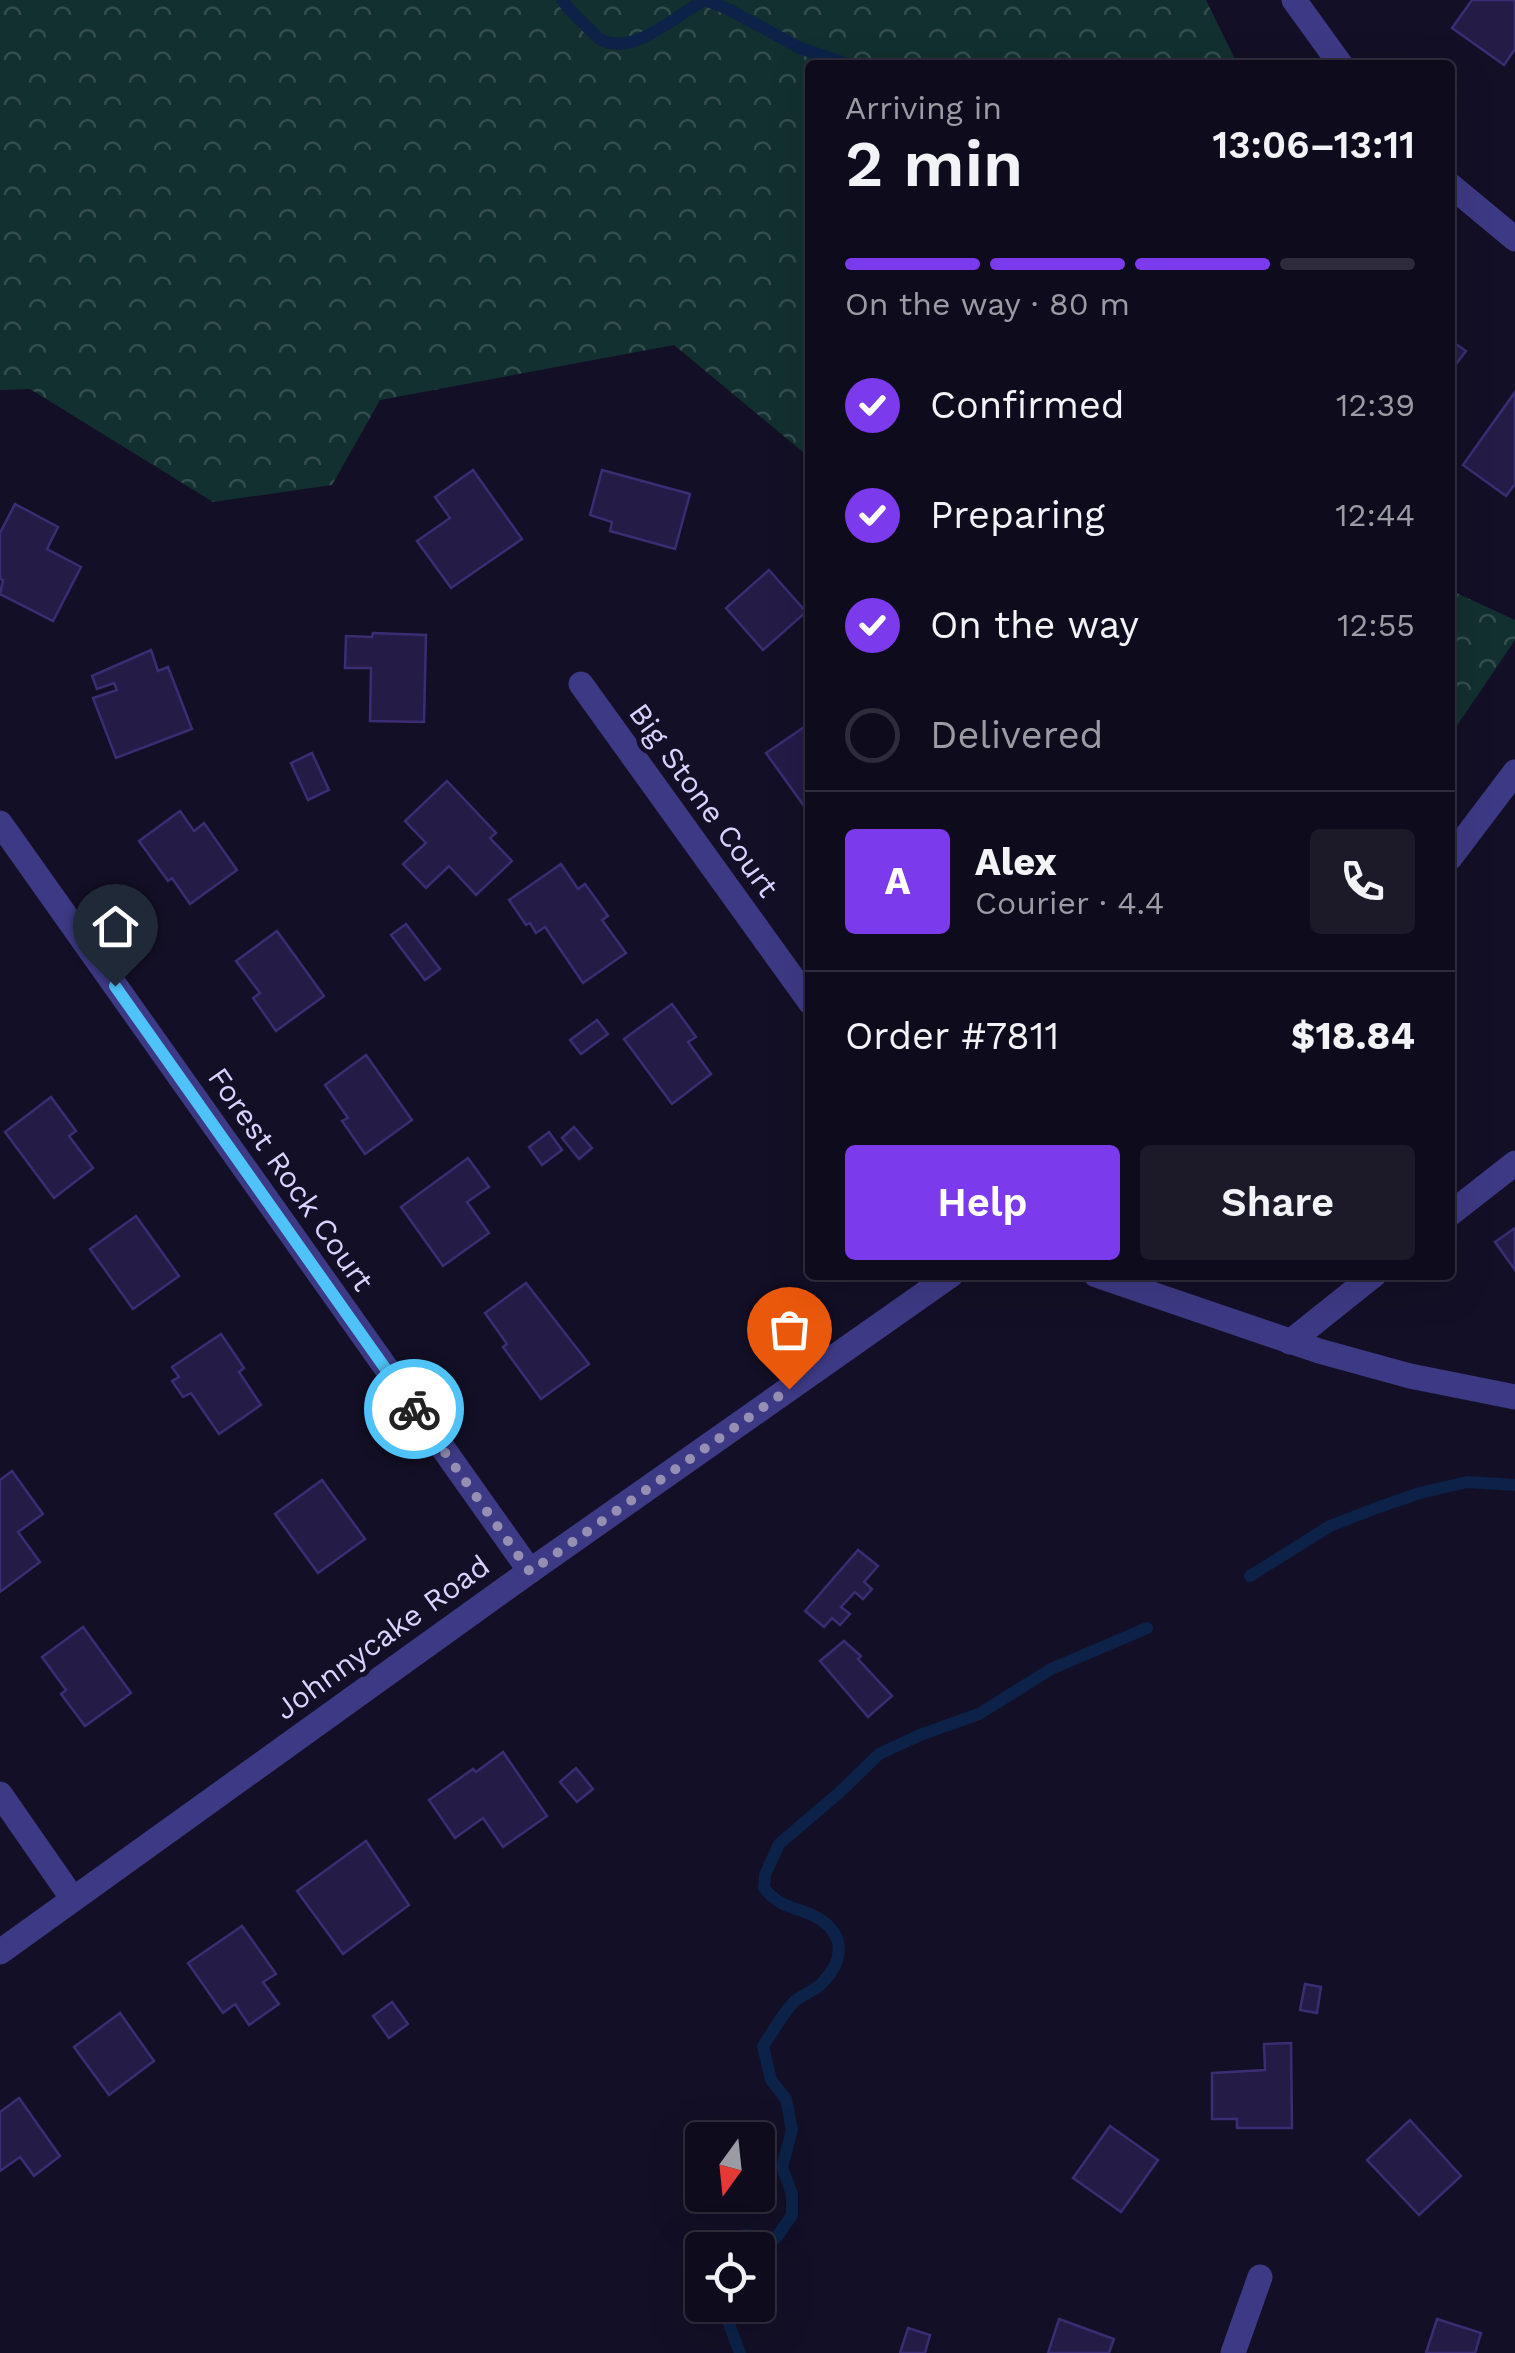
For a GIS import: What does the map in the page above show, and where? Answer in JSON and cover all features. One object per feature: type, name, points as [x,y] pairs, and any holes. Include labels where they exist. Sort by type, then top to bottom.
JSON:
[{"type":"street","points":[[1294,0],[1337,60]]},
{"type":"street","points":[[1455,189],[1515,239]]},
{"type":"street","name":"Big Stone Court","points":[[581,684],[805,995]]},
{"type":"street","points":[[1455,851],[1515,772]]},
{"type":"street","name":"Forest Rock Court","points":[[0,823],[530,1572]]},
{"type":"street","points":[[1455,1210],[1515,1162]]},
{"type":"street","name":"Johnnycake Road","points":[[0,1952],[944,1280]]},
{"type":"street","points":[[1110,1280],[1290,1342],[1410,1376],[1515,1397]]},
{"type":"street","points":[[1290,1342],[1368,1280]]},
{"type":"street","points":[[0,1794],[74,1899]]},
{"type":"street","points":[[1233,2353],[1260,2277]]},
{"type":"green space","points":[[0,0],[1206,0],[1236,60],[805,60],[805,454],[674,345],[380,400],[332,485],[213,502],[30,389],[0,390]]},
{"type":"green space","points":[[1455,592],[1515,620],[1515,640],[1455,729]]},
{"type":"building","points":[[1472,0],[1515,0],[1515,49],[1504,65],[1452,28]]},
{"type":"building","points":[[1455,343],[1466,351],[1455,365]]},
{"type":"building","points":[[1515,392],[1515,484],[1506,496],[1463,465]]},
{"type":"building","points":[[473,470],[522,539],[451,588],[417,541],[450,518],[435,497]]},
{"type":"building","points":[[602,470],[690,494],[675,549],[610,531],[612,522],[590,515]]},
{"type":"building","points":[[15,504],[58,527],[47,549],[81,567],[53,621],[0,594],[0,533]]},
{"type":"building","points":[[769,570],[805,613],[763,650],[726,608]]},
{"type":"building","points":[[373,633],[426,635],[424,722],[370,721],[371,668],[345,668],[346,636],[372,637]]},
{"type":"building","points":[[151,650],[158,671],[168,667],[192,729],[116,758],[93,698],[117,690],[114,683],[97,689],[92,676]]},
{"type":"building","points":[[805,726],[805,805],[804,806],[766,753]]},
{"type":"building","points":[[312,753],[329,790],[308,800],[291,763]]},
{"type":"building","points":[[447,781],[496,833],[490,838],[512,861],[476,895],[449,866],[426,888],[403,864],[426,843],[405,821]]},
{"type":"building","points":[[180,811],[194,831],[204,823],[237,870],[190,904],[139,841]]},
{"type":"building","points":[[561,864],[578,889],[585,884],[608,916],[602,920],[626,953],[583,983],[545,927],[536,933],[509,900]]},
{"type":"building","points":[[406,924],[440,969],[425,980],[391,935]]},
{"type":"building","points":[[277,931],[324,996],[276,1031],[253,998],[260,993],[236,961]]},
{"type":"building","points":[[672,1004],[696,1037],[688,1042],[711,1074],[672,1104],[624,1039]]},
{"type":"building","points":[[597,1020],[608,1034],[581,1054],[570,1040]]},
{"type":"building","points":[[366,1055],[412,1120],[365,1154],[342,1121],[348,1118],[325,1085]]},
{"type":"building","points":[[51,1097],[76,1131],[69,1136],[93,1168],[54,1198],[5,1132]]},
{"type":"building","points":[[574,1127],[592,1148],[579,1159],[562,1138]]},
{"type":"building","points":[[549,1132],[562,1150],[542,1165],[529,1147]]},
{"type":"building","points":[[468,1158],[489,1187],[467,1202],[489,1233],[443,1266],[401,1207]]},
{"type":"building","points":[[136,1216],[179,1276],[133,1309],[90,1249]]},
{"type":"building","points":[[1515,1228],[1515,1270],[1495,1242]]},
{"type":"building","points":[[526,1283],[589,1364],[541,1399],[503,1347],[507,1344],[485,1313]]},
{"type":"building","points":[[221,1334],[244,1368],[239,1372],[261,1405],[219,1434],[191,1393],[183,1397],[172,1381],[179,1377],[172,1367]]},
{"type":"building","points":[[12,1471],[43,1514],[18,1532],[40,1562],[0,1592],[0,1480]]},
{"type":"building","points":[[322,1480],[365,1539],[318,1573],[275,1514]]},
{"type":"building","points":[[858,1550],[878,1566],[864,1582],[872,1589],[863,1599],[855,1592],[841,1607],[850,1614],[840,1625],[832,1618],[824,1627],[805,1611]]},
{"type":"building","points":[[83,1627],[131,1693],[85,1726],[61,1694],[66,1690],[42,1657]]},
{"type":"building","points":[[844,1641],[892,1696],[868,1717],[820,1661]]},
{"type":"building","points":[[503,1752],[547,1816],[503,1847],[483,1818],[455,1838],[429,1800]]},
{"type":"building","points":[[576,1768],[593,1789],[577,1802],[560,1782]]},
{"type":"building","points":[[366,1841],[409,1905],[343,1954],[297,1891]]},
{"type":"building","points":[[242,1926],[276,1974],[263,1982],[279,2004],[249,2025],[235,2004],[223,2013],[188,1963]]},
{"type":"building","points":[[1305,1984],[1321,1987],[1317,2013],[1300,2010]]},
{"type":"building","points":[[392,2002],[408,2024],[389,2038],[373,2016]]},
{"type":"building","points":[[120,2013],[154,2061],[109,2095],[74,2047]]},
{"type":"building","points":[[1291,2043],[1292,2128],[1237,2128],[1237,2119],[1212,2119],[1212,2073],[1265,2070],[1264,2044]]},
{"type":"building","points":[[19,2098],[60,2156],[34,2176],[20,2157],[0,2171],[0,2112]]},
{"type":"building","points":[[1410,2120],[1461,2176],[1419,2215],[1367,2160]]},
{"type":"building","points":[[1110,2126],[1158,2160],[1121,2212],[1073,2178]]},
{"type":"building","points":[[1059,2319],[1114,2339],[1109,2353],[1048,2353]]},
{"type":"building","points":[[1437,2319],[1481,2333],[1475,2353],[1426,2353]]},
{"type":"building","points":[[908,2328],[930,2335],[925,2353],[900,2353]]},
{"type":"waterway","points":[[562,0],[599,38],[613,43],[640,39],[705,0],[800,48],[835,60]]},
{"type":"waterway","points":[[1250,1576],[1330,1526],[1379,1507],[1467,1482],[1515,1485]]},
{"type":"waterway","points":[[775,2238],[792,2215],[792,2194],[782,2167],[792,2130],[786,2099],[771,2080],[763,2046],[791,2006],[829,1975],[839,1949],[834,1932],[827,1925],[783,1904],[764,1888],[765,1875],[779,1844],[879,1754],[979,1714],[1051,1669],[1147,1628]]},
{"type":"waterway","points":[[728,2322],[740,2353]]},
{"type":"way so far","points":[[414,1409],[530,1572],[789,1389]]},
{"type":"route","points":[[115,986],[414,1409]]}]
